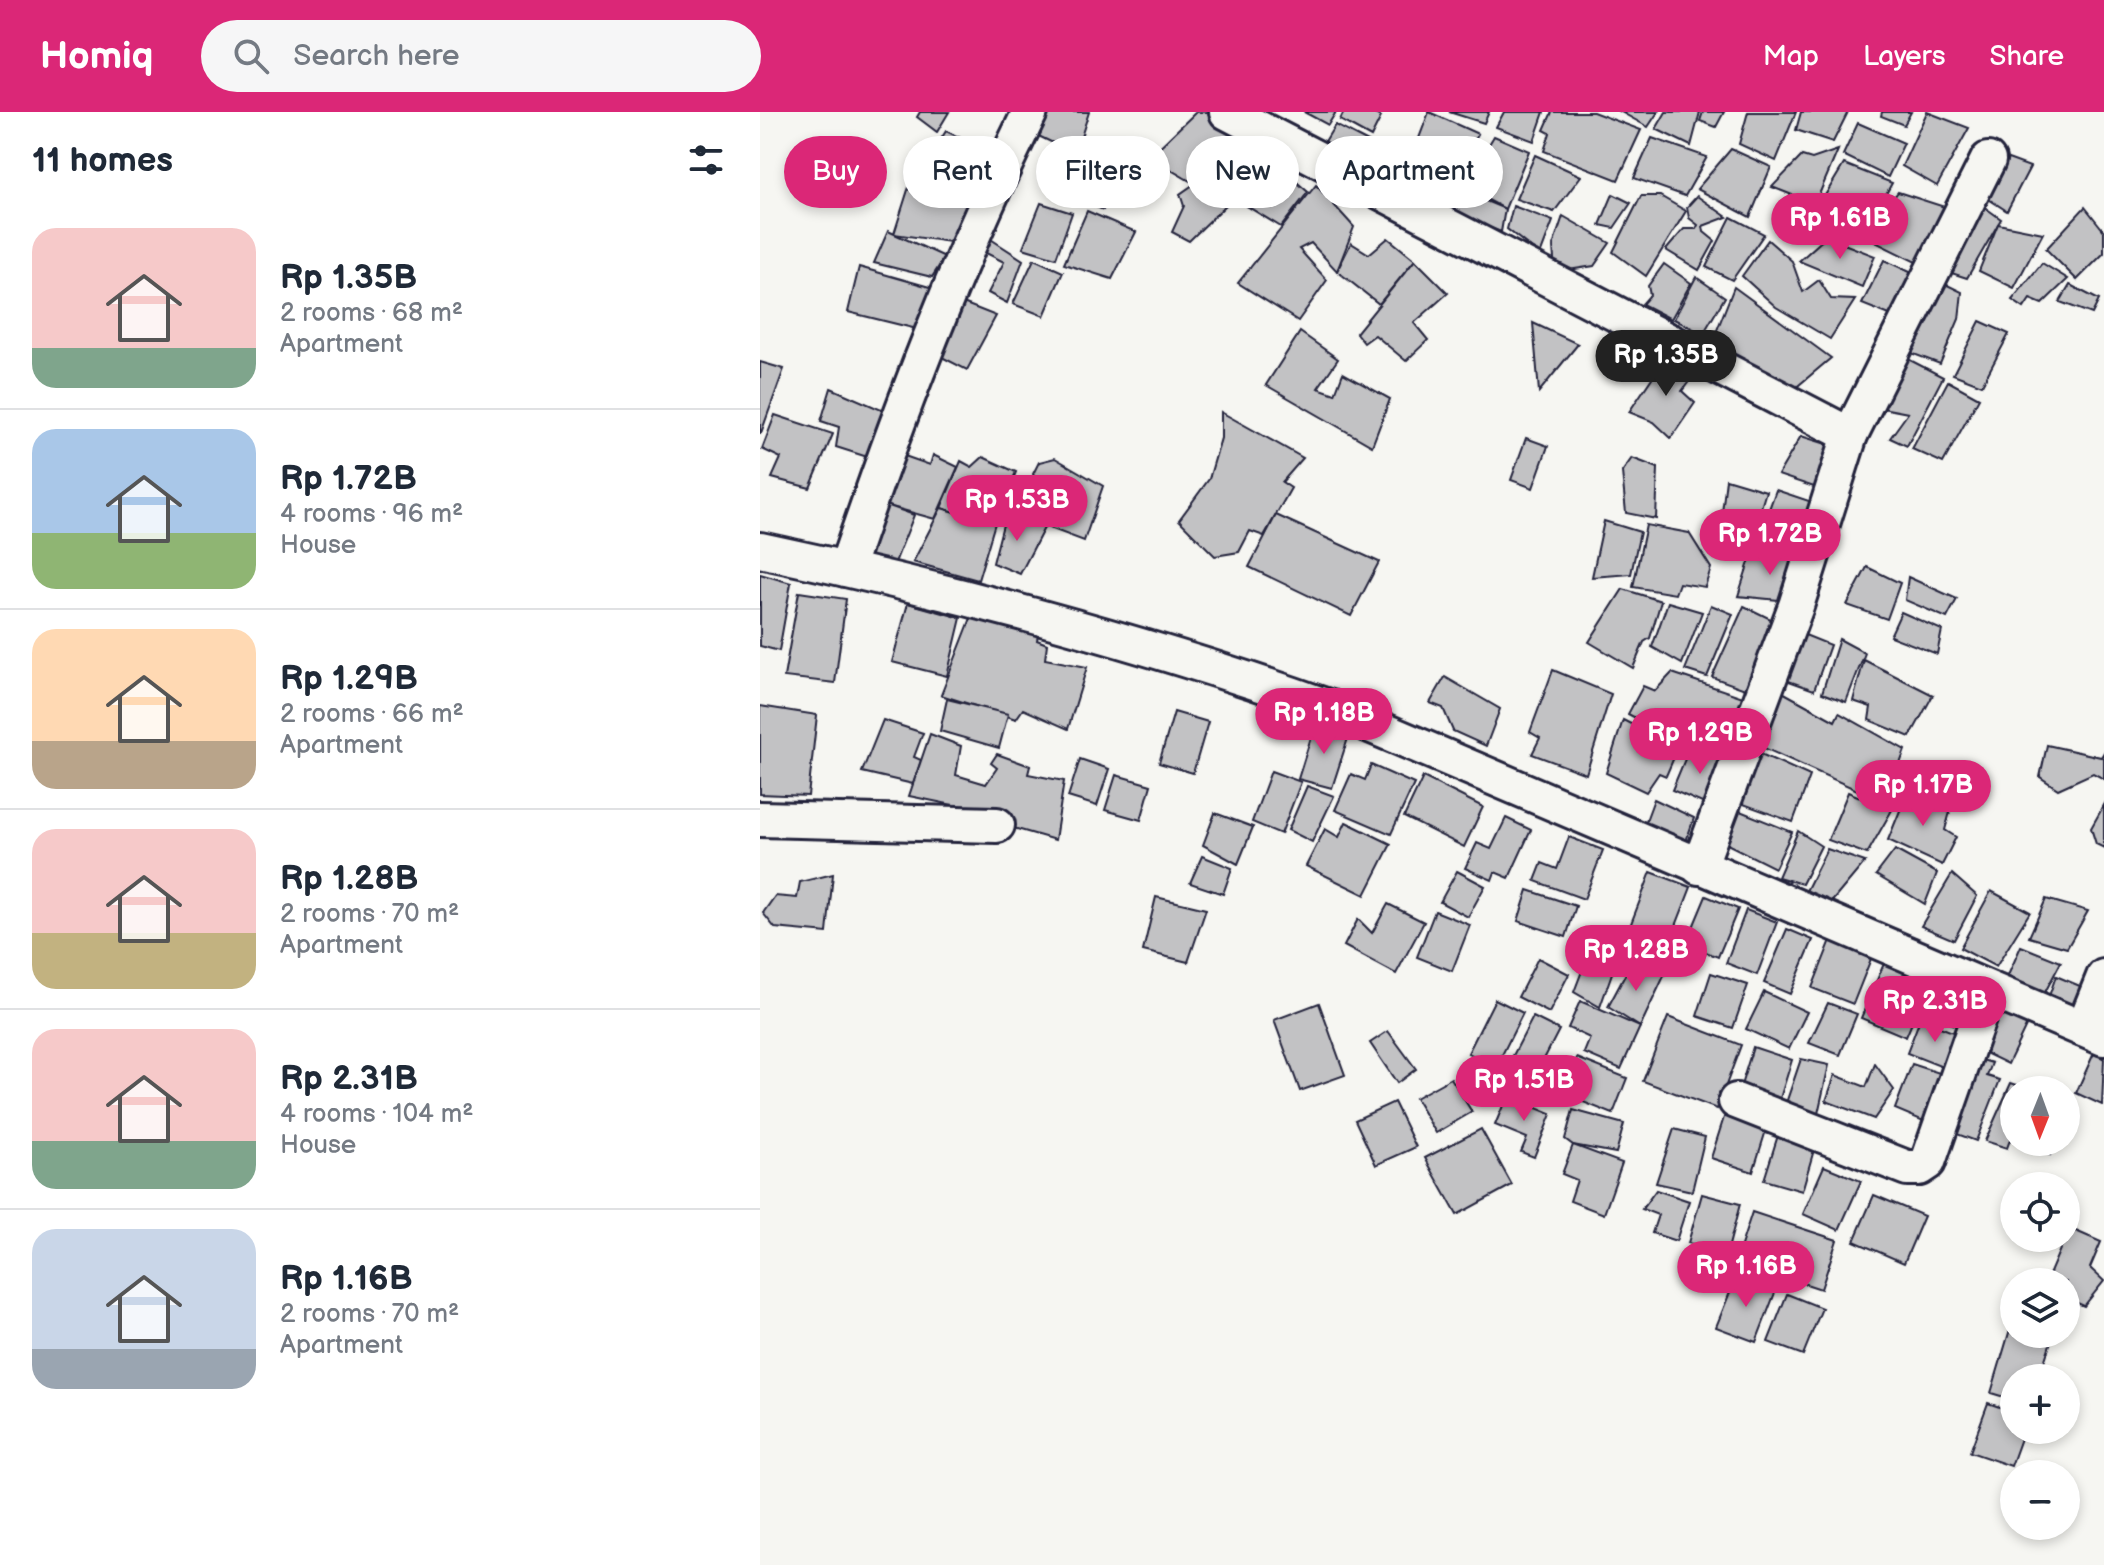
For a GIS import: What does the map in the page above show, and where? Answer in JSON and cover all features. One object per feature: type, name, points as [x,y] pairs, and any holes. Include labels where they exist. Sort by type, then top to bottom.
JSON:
[{"type":"street","points":[[846,569],[895,425],[976,221],[1030,112]]},
{"type":"street","points":[[1227,112],[1850,435]]},
{"type":"street","points":[[1699,867],[1796,606],[1850,435],[1988,160]]},
{"type":"street","points":[[760,550],[1089,629],[1197,661],[1328,707],[2093,1034],[2104,977]]},
{"type":"street","points":[[760,819],[997,825]]},
{"type":"street","points":[[1736,1101],[1907,1168],[1919,1168],[1928,1162],[1988,990]]},
{"type":"building","points":[[920,112],[949,112],[937,132],[917,117]]},
{"type":"building","points":[[1040,112],[1089,112],[1081,136],[1038,136],[1028,131]]},
{"type":"building","points":[[1196,112],[1209,112],[1233,136],[1186,136],[1186,179],[1170,169],[1170,137]]},
{"type":"building","points":[[1304,112],[1336,112],[1328,125]]},
{"type":"building","points":[[1344,112],[1371,112],[1381,117],[1372,136],[1340,120]]},
{"type":"building","points":[[1429,112],[1478,134],[1477,136],[1420,136]]},
{"type":"building","points":[[1449,112],[1489,112],[1484,123]]},
{"type":"building","points":[[1504,112],[1544,112],[1534,141],[1496,127]]},
{"type":"building","points":[[1552,112],[1593,112],[1641,130],[1618,180],[1544,151],[1550,133],[1544,130]]},
{"type":"building","points":[[1621,112],[1658,112],[1648,127]]},
{"type":"building","points":[[1666,112],[1700,112],[1691,146],[1656,129]]},
{"type":"building","points":[[1703,112],[1724,112],[1716,127],[1700,121]]},
{"type":"building","points":[[1748,112],[1796,112],[1776,161],[1739,144]]},
{"type":"building","points":[[1801,112],[1848,112],[1833,142],[1796,130]]},
{"type":"building","points":[[1882,112],[1911,112],[1904,125],[1881,116]]},
{"type":"building","points":[[1927,112],[1969,128],[1937,186],[1902,166]]},
{"type":"building","points":[[1858,123],[1904,143],[1888,177],[1843,155]]},
{"type":"building","points":[[1335,125],[1356,136],[1328,136]]},
{"type":"building","points":[[1652,138],[1707,157],[1685,196],[1634,178]]},
{"type":"building","points":[[1503,140],[1529,151],[1503,208]]},
{"type":"building","points":[[1731,149],[1771,167],[1750,217],[1697,189]]},
{"type":"building","points":[[1838,150],[1815,204],[1772,187],[1802,156],[1812,159]]},
{"type":"building","points":[[1535,155],[1581,176],[1554,212],[1516,199]]},
{"type":"building","points":[[2008,159],[2030,167],[2007,211],[1984,196]]},
{"type":"building","points":[[1844,164],[1892,183],[1863,236],[1849,239],[1812,217]]},
{"type":"building","points":[[1299,184],[1308,192],[1299,204]]},
{"type":"building","points":[[1315,186],[1315,208],[1337,208],[1354,227],[1337,271],[1311,243],[1299,249],[1327,280],[1298,321],[1238,283]]},
{"type":"building","points":[[1186,190],[1186,208],[1223,208],[1189,241],[1172,232],[1184,206],[1180,194]]},
{"type":"building","points":[[1898,192],[1957,211],[1926,267],[1863,236]]},
{"type":"building","points":[[1613,194],[1631,203],[1614,228],[1600,225]]},
{"type":"building","points":[[1641,196],[1660,196],[1686,211],[1646,276],[1613,252]]},
{"type":"building","points":[[1697,196],[1727,217],[1703,226],[1704,232],[1715,241],[1699,270],[1666,250],[1684,229],[1696,229],[1698,225],[1689,218],[1687,207]]},
{"type":"building","points":[[1976,201],[2001,219],[1967,278],[1942,270]]},
{"type":"building","points":[[903,206],[903,208],[970,208],[957,243],[894,234]]},
{"type":"building","points":[[1513,206],[1553,221],[1540,255],[1507,229]]},
{"type":"building","points":[[2085,207],[2104,231],[2104,253],[2077,280],[2046,249]]},
{"type":"building","points":[[1039,208],[1056,208],[1072,213],[1056,258],[1023,248]]},
{"type":"building","points":[[1250,208],[1296,208],[1281,227]]},
{"type":"building","points":[[1450,208],[1503,208],[1505,209],[1501,232],[1449,211]]},
{"type":"building","points":[[1087,211],[1136,232],[1112,279],[1064,264]]},
{"type":"building","points":[[1563,216],[1610,243],[1594,266],[1555,272],[1553,246]]},
{"type":"building","points":[[1731,217],[1764,234],[1732,280],[1706,267]]},
{"type":"building","points":[[1998,224],[2043,233],[2014,288],[1979,271]]},
{"type":"building","points":[[888,231],[945,257],[932,277],[874,263]]},
{"type":"building","points":[[986,236],[1023,260],[1007,303],[988,293],[1004,262],[982,251]]},
{"type":"building","points":[[1826,237],[1875,256],[1862,287],[1799,261]]},
{"type":"building","points":[[1388,238],[1415,260],[1379,304],[1337,271],[1351,243],[1369,254]]},
{"type":"building","points":[[1768,240],[1792,261],[1803,292],[1819,280],[1831,299],[1855,300],[1830,339],[1776,307],[1742,276]]},
{"type":"building","points":[[1034,259],[1063,272],[1044,316],[1013,304]]},
{"type":"building","points":[[1415,260],[1448,293],[1414,323],[1428,340],[1406,361],[1375,335],[1364,343],[1356,333]]},
{"type":"building","points":[[1884,260],[1923,278],[1902,320],[1862,304]]},
{"type":"building","points":[[2042,263],[2068,279],[2042,304],[2030,299],[2024,308],[2012,300]]},
{"type":"building","points":[[1664,264],[1691,283],[1671,319],[1642,304],[1650,295],[1648,286]]},
{"type":"building","points":[[859,267],[933,288],[917,329],[848,312]]},
{"type":"building","points":[[1696,277],[1725,297],[1703,334],[1674,319]]},
{"type":"building","points":[[1941,282],[1962,292],[1959,319],[1940,364],[1911,353]]},
{"type":"building","points":[[2070,285],[2099,300],[2092,314],[2060,302]]},
{"type":"building","points":[[1734,287],[1831,358],[1793,390],[1710,348]]},
{"type":"building","points":[[963,303],[996,316],[967,370],[934,353]]},
{"type":"building","points":[[1980,321],[2009,334],[1982,385],[1953,374]]},
{"type":"building","points":[[1533,323],[1578,344],[1539,392]]},
{"type":"building","points":[[1300,332],[1338,359],[1318,388],[1335,394],[1343,373],[1390,399],[1372,446],[1266,385]]},
{"type":"building","points":[[1906,358],[1943,377],[1907,446],[1890,438],[1908,413],[1877,407]]},
{"type":"building","points":[[1664,360],[1696,372],[1682,391],[1695,403],[1671,438],[1654,422],[1629,412]]},
{"type":"building","points":[[760,362],[784,369],[761,433],[760,433]]},
{"type":"building","points":[[1948,381],[1979,398],[1943,463],[1912,449]]},
{"type":"building","points":[[831,388],[891,414],[883,462],[836,447],[839,427],[821,421]]},
{"type":"building","points":[[1221,412],[1303,458],[1282,482],[1291,488],[1264,536],[1250,531],[1239,552],[1215,556],[1179,520],[1209,479],[1221,438]]},
{"type":"building","points":[[775,415],[833,434],[810,488],[772,478],[781,458],[762,449]]},
{"type":"building","points":[[1801,436],[1836,447],[1814,487],[1778,475]]},
{"type":"building","points":[[1526,438],[1548,446],[1533,488],[1511,480]]},
{"type":"building","points":[[896,453],[930,465],[933,455],[958,467],[935,519],[881,504]]},
{"type":"building","points":[[983,457],[1016,472],[995,523],[941,508],[961,461],[972,467]]},
{"type":"building","points":[[1055,458],[1103,486],[1084,541],[1036,523],[1043,496],[1033,474],[1039,462]]},
{"type":"building","points":[[1632,458],[1658,468],[1656,519],[1626,513],[1622,472]]},
{"type":"building","points":[[1726,479],[1766,491],[1757,521],[1722,513]]},
{"type":"building","points":[[1776,490],[1818,504],[1800,548],[1756,545]]},
{"type":"building","points":[[875,501],[914,515],[892,570],[854,562]]},
{"type":"building","points":[[941,508],[995,523],[978,580],[913,562]]},
{"type":"building","points":[[1006,513],[1045,526],[1020,574],[993,563]]},
{"type":"building","points":[[1276,515],[1379,562],[1351,616],[1249,567]]},
{"type":"building","points":[[1604,521],[1640,532],[1631,574],[1592,577]]},
{"type":"building","points":[[1646,525],[1689,533],[1711,568],[1705,587],[1679,583],[1675,594],[1633,587]]},
{"type":"building","points":[[1753,550],[1802,561],[1790,601],[1738,596]]},
{"type":"building","points":[[1867,567],[1900,583],[1887,619],[1847,605]]},
{"type":"building","points":[[760,574],[791,583],[779,651],[760,646]]},
{"type":"building","points":[[1908,577],[1957,599],[1947,618],[1905,600]]},
{"type":"building","points":[[1623,589],[1661,601],[1650,638],[1644,642],[1633,668],[1589,642]]},
{"type":"building","points":[[799,592],[846,599],[835,683],[784,677]]},
{"type":"building","points":[[1668,602],[1702,612],[1682,664],[1652,647]]},
{"type":"building","points":[[908,603],[961,618],[947,676],[892,662]]},
{"type":"building","points":[[1711,605],[1733,614],[1707,677],[1685,670]]},
{"type":"building","points":[[1744,606],[1781,624],[1756,693],[1712,677]]},
{"type":"building","points":[[1901,612],[1942,630],[1937,654],[1890,636]]},
{"type":"building","points":[[971,618],[1039,629],[1037,640],[1047,644],[1045,659],[1087,667],[1068,729],[1023,709],[1016,719],[941,695]]},
{"type":"building","points":[[1800,633],[1830,645],[1814,690],[1783,679]]},
{"type":"building","points":[[1839,639],[1865,653],[1846,702],[1822,693]]},
{"type":"building","points":[[1864,660],[1933,695],[1910,737],[1869,720],[1871,707],[1853,701]]},
{"type":"building","points":[[1553,670],[1611,694],[1586,774],[1532,754],[1540,738],[1530,732]]},
{"type":"building","points":[[1672,673],[1755,701],[1728,755],[1687,736],[1683,743],[1628,714],[1643,686],[1655,691]]},
{"type":"building","points":[[1445,677],[1500,709],[1486,746],[1453,731],[1443,708],[1430,703]]},
{"type":"building","points":[[1777,689],[1835,721],[1839,713],[1905,750],[1886,803],[1753,743]]},
{"type":"building","points":[[947,699],[1008,714],[999,748],[940,731]]},
{"type":"building","points":[[760,706],[817,715],[808,796],[760,794]]},
{"type":"building","points":[[1174,712],[1208,722],[1193,773],[1159,763]]},
{"type":"building","points":[[883,720],[923,733],[914,757],[921,760],[913,784],[862,772]]},
{"type":"building","points":[[1623,720],[1678,748],[1666,776],[1659,773],[1646,792],[1606,773]]},
{"type":"building","points":[[1316,721],[1349,735],[1332,788],[1298,779]]},
{"type":"building","points":[[930,734],[961,746],[956,775],[986,784],[997,768],[991,763],[997,754],[1030,766],[1028,774],[1064,781],[1055,840],[1010,827],[1012,817],[909,796]]},
{"type":"building","points":[[2047,745],[2101,757],[2104,752],[2104,779],[2093,773],[2058,789],[2040,777]]},
{"type":"building","points":[[1690,747],[1728,762],[1709,806],[1672,790]]},
{"type":"building","points":[[1754,751],[1810,776],[1793,822],[1735,801]]},
{"type":"building","points":[[1080,759],[1109,769],[1097,806],[1068,797]]},
{"type":"building","points":[[1371,765],[1414,784],[1391,834],[1335,810],[1351,774],[1365,780]]},
{"type":"building","points":[[1271,771],[1301,782],[1281,834],[1252,822]]},
{"type":"building","points":[[1116,775],[1151,785],[1141,820],[1105,810]]},
{"type":"building","points":[[1423,777],[1483,807],[1464,847],[1404,817]]},
{"type":"building","points":[[1307,786],[1334,796],[1312,842],[1288,830]]},
{"type":"building","points":[[1910,786],[1950,812],[1945,830],[1956,837],[1942,865],[1888,840]]},
{"type":"building","points":[[1848,792],[1892,810],[1867,854],[1828,840]]},
{"type":"building","points":[[1654,799],[1694,818],[1684,847],[1641,834]]},
{"type":"building","points":[[2104,805],[2104,848],[2096,844],[2091,828]]},
{"type":"building","points":[[1735,809],[1792,832],[1775,868],[1723,842]]},
{"type":"building","points":[[1215,813],[1253,827],[1238,864],[1203,845]]},
{"type":"building","points":[[1506,818],[1531,830],[1509,878],[1495,872],[1492,880],[1465,868],[1477,843],[1491,849]]},
{"type":"building","points":[[1346,822],[1391,844],[1365,895],[1306,866],[1325,829],[1339,837]]},
{"type":"building","points":[[1798,831],[1821,846],[1802,884],[1778,877]]},
{"type":"building","points":[[1569,837],[1603,850],[1584,899],[1535,881],[1542,863],[1557,869]]},
{"type":"building","points":[[1827,849],[1865,862],[1829,905],[1803,897]]},
{"type":"building","points":[[1895,850],[1937,873],[1925,904],[1876,875]]},
{"type":"building","points":[[1202,856],[1232,868],[1223,894],[1190,883]]},
{"type":"building","points":[[1457,871],[1485,886],[1468,917],[1440,902]]},
{"type":"building","points":[[1651,872],[1691,887],[1667,949],[1627,934]]},
{"type":"building","points":[[833,874],[827,933],[775,928],[763,913],[775,896],[797,898],[800,882]]},
{"type":"building","points":[[1952,874],[1977,896],[1954,940],[1921,926]]},
{"type":"building","points":[[1528,890],[1576,906],[1566,937],[1518,921]]},
{"type":"building","points":[[1991,891],[2030,912],[1996,967],[1960,948]]},
{"type":"building","points":[[1706,896],[1738,909],[1718,957],[1686,944]]},
{"type":"building","points":[[1156,897],[1206,909],[1188,962],[1143,951]]},
{"type":"building","points":[[2046,899],[2088,911],[2067,948],[2029,937]]},
{"type":"building","points":[[1388,904],[1424,922],[1396,974],[1344,946],[1358,919],[1372,933]]},
{"type":"building","points":[[1746,910],[1777,922],[1757,975],[1726,963]]},
{"type":"building","points":[[1435,911],[1470,925],[1452,971],[1417,957]]},
{"type":"building","points":[[1787,929],[1813,940],[1790,994],[1764,983]]},
{"type":"building","points":[[1835,930],[1876,946],[1853,1004],[1812,988]]},
{"type":"building","points":[[2021,946],[2061,962],[2043,996],[2006,980]]},
{"type":"building","points":[[1590,950],[1617,959],[1600,1007],[1574,992]]},
{"type":"building","points":[[1538,958],[1569,974],[1549,1013],[1518,997]]},
{"type":"building","points":[[1885,961],[1930,980],[1906,1037],[1861,1018]]},
{"type":"building","points":[[1632,962],[1665,974],[1640,1027],[1608,1007]]},
{"type":"building","points":[[1711,973],[1748,985],[1733,1028],[1697,1016]]},
{"type":"building","points":[[2056,976],[2092,991],[2081,1014],[2048,999]]},
{"type":"building","points":[[1933,980],[1978,996],[1965,1029],[1921,1013]]},
{"type":"building","points":[[1764,992],[1807,1012],[1789,1049],[1746,1029]]},
{"type":"building","points":[[1495,999],[1523,1013],[1496,1067],[1468,1053]]},
{"type":"building","points":[[1580,1001],[1640,1027],[1621,1069],[1584,1053],[1590,1038],[1568,1028]]},
{"type":"building","points":[[1319,1003],[1345,1075],[1300,1091],[1274,1020]]},
{"type":"building","points":[[1828,1003],[1857,1014],[1840,1055],[1809,1043]]},
{"type":"building","points":[[1998,1005],[2029,1020],[2008,1064],[1977,1049]]},
{"type":"building","points":[[1533,1017],[1559,1030],[1542,1063],[1553,1068],[1543,1087],[1506,1069]]},
{"type":"building","points":[[1668,1017],[1741,1045],[1717,1109],[1643,1081]]},
{"type":"building","points":[[1920,1019],[1963,1036],[1950,1070],[1907,1053]]},
{"type":"building","points":[[1388,1031],[1416,1069],[1397,1083],[1370,1043]]},
{"type":"building","points":[[1753,1047],[1792,1060],[1777,1108],[1738,1095]]},
{"type":"building","points":[[2094,1053],[2104,1059],[2102,1105],[2080,1095],[2080,1084]]},
{"type":"building","points":[[1577,1058],[1627,1078],[1613,1114],[1563,1094]]},
{"type":"building","points":[[1975,1058],[1992,1063],[1987,1076],[2000,1080],[1976,1141],[1946,1130]]},
{"type":"building","points":[[1801,1059],[1829,1065],[1817,1118],[1784,1109]]},
{"type":"building","points":[[1875,1064],[1894,1090],[1874,1119],[1826,1101],[1835,1075],[1866,1087]]},
{"type":"building","points":[[1912,1064],[1952,1077],[1933,1125],[1895,1109]]},
{"type":"building","points":[[1451,1078],[1472,1112],[1436,1133],[1415,1098]]},
{"type":"building","points":[[1507,1096],[1551,1114],[1534,1157],[1521,1152],[1527,1138],[1495,1125]]},
{"type":"building","points":[[1394,1102],[1416,1147],[1376,1165],[1355,1120]]},
{"type":"building","points":[[2000,1108],[2000,1146],[1985,1141]]},
{"type":"building","points":[[1573,1110],[1624,1124],[1616,1153],[1573,1145],[1565,1139]]},
{"type":"building","points":[[1726,1111],[1768,1124],[1753,1172],[1711,1158]]},
{"type":"building","points":[[1481,1129],[1512,1185],[1457,1215],[1425,1158]]},
{"type":"building","points":[[1674,1129],[1705,1137],[1692,1191],[1656,1183]]},
{"type":"building","points":[[1779,1132],[1816,1143],[1802,1191],[1764,1180]]},
{"type":"building","points":[[1573,1145],[1622,1163],[1604,1214],[1570,1201],[1577,1180],[1562,1174]]},
{"type":"building","points":[[1824,1166],[1861,1181],[1839,1230],[1803,1214]]},
{"type":"building","points":[[1656,1190],[1689,1201],[1676,1241],[1652,1233],[1658,1215],[1642,1209]]},
{"type":"building","points":[[1702,1194],[1740,1204],[1727,1253],[1688,1243]]},
{"type":"building","points":[[1874,1195],[1924,1216],[1904,1263],[1854,1241]]},
{"type":"building","points":[[1752,1212],[1837,1240],[1821,1289],[1736,1261]]},
{"type":"building","points":[[2080,1233],[2101,1242],[2090,1268],[2104,1281],[2084,1306],[2080,1304],[2080,1268],[2052,1268],[2059,1252],[2080,1252]]},
{"type":"building","points":[[1737,1275],[1776,1290],[1756,1342],[1716,1327]]},
{"type":"building","points":[[1787,1294],[1822,1308],[1803,1355],[1768,1342]]},
{"type":"building","points":[[2004,1348],[2049,1348],[2044,1364],[2000,1364],[2000,1396],[1991,1393]]},
{"type":"building","points":[[1988,1403],[2000,1407],[2000,1444],[2019,1444],[2013,1460],[2000,1462],[1970,1452]]}]
